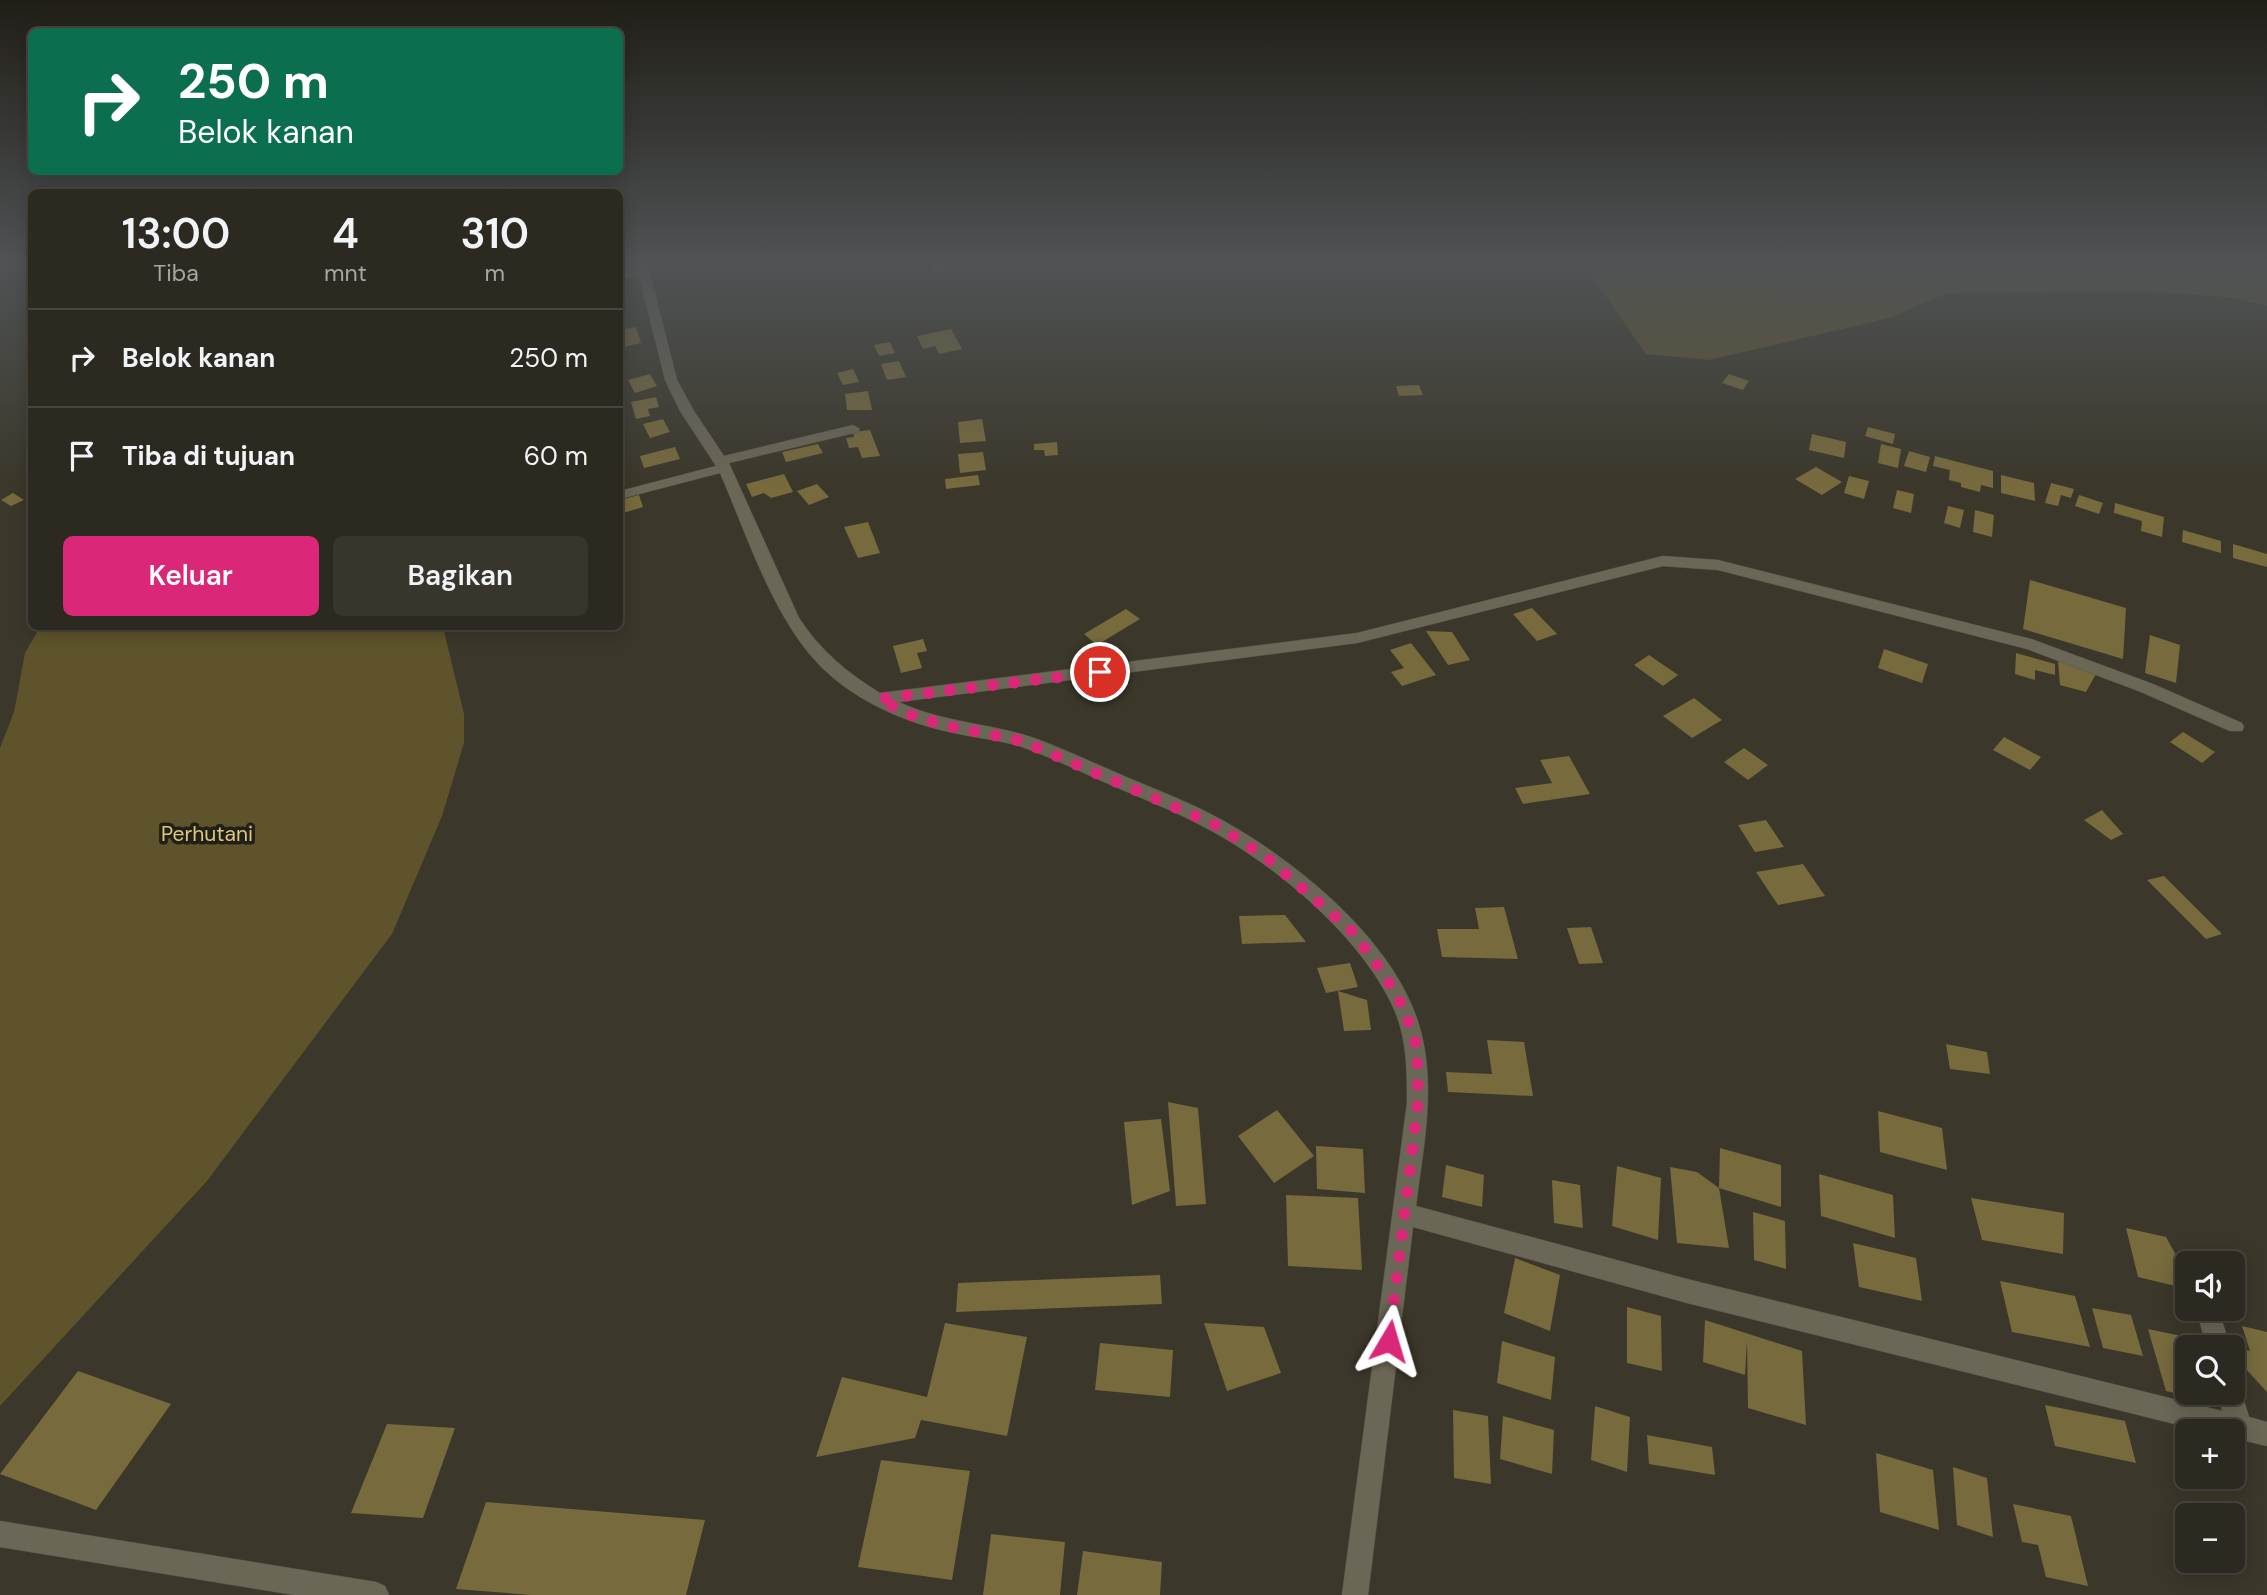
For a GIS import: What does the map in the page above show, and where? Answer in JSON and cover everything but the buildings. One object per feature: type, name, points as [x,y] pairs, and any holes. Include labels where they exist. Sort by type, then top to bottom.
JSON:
[{"type":"street","points":[[660,336],[671,380],[687,411],[722,465],[804,641],[822,662],[879,699],[908,714],[944,725],[1022,741],[1214,824],[1266,857],[1352,931],[1384,974],[1404,1009],[1417,1047],[1418,1103],[1355,1595]]},
{"type":"street","points":[[623,494],[853,429]]},
{"type":"street","points":[[879,699],[1357,638],[1664,561],[1686,561],[1718,565],[2031,645],[2147,688],[2236,727]]},
{"type":"street","points":[[1405,1214],[1700,1294],[2207,1419]]},
{"type":"street","points":[[2245,1428],[2267,1434]]},
{"type":"street","points":[[0,1534],[376,1595]]},
{"type":"green space","points":[[1634,336],[1810,336],[1709,360],[1646,354]]},
{"type":"green space","name":"Perhutani","points":[[38,630],[444,630],[464,714],[464,743],[442,816],[392,934],[207,1181],[0,1406],[0,748],[14,712],[25,653]]},
{"type":"route","points":[[1100,672],[879,699],[908,714],[944,725],[1022,741],[1214,824],[1266,857],[1352,931],[1384,974],[1404,1009],[1417,1047],[1418,1103],[1389,1341]]}]
